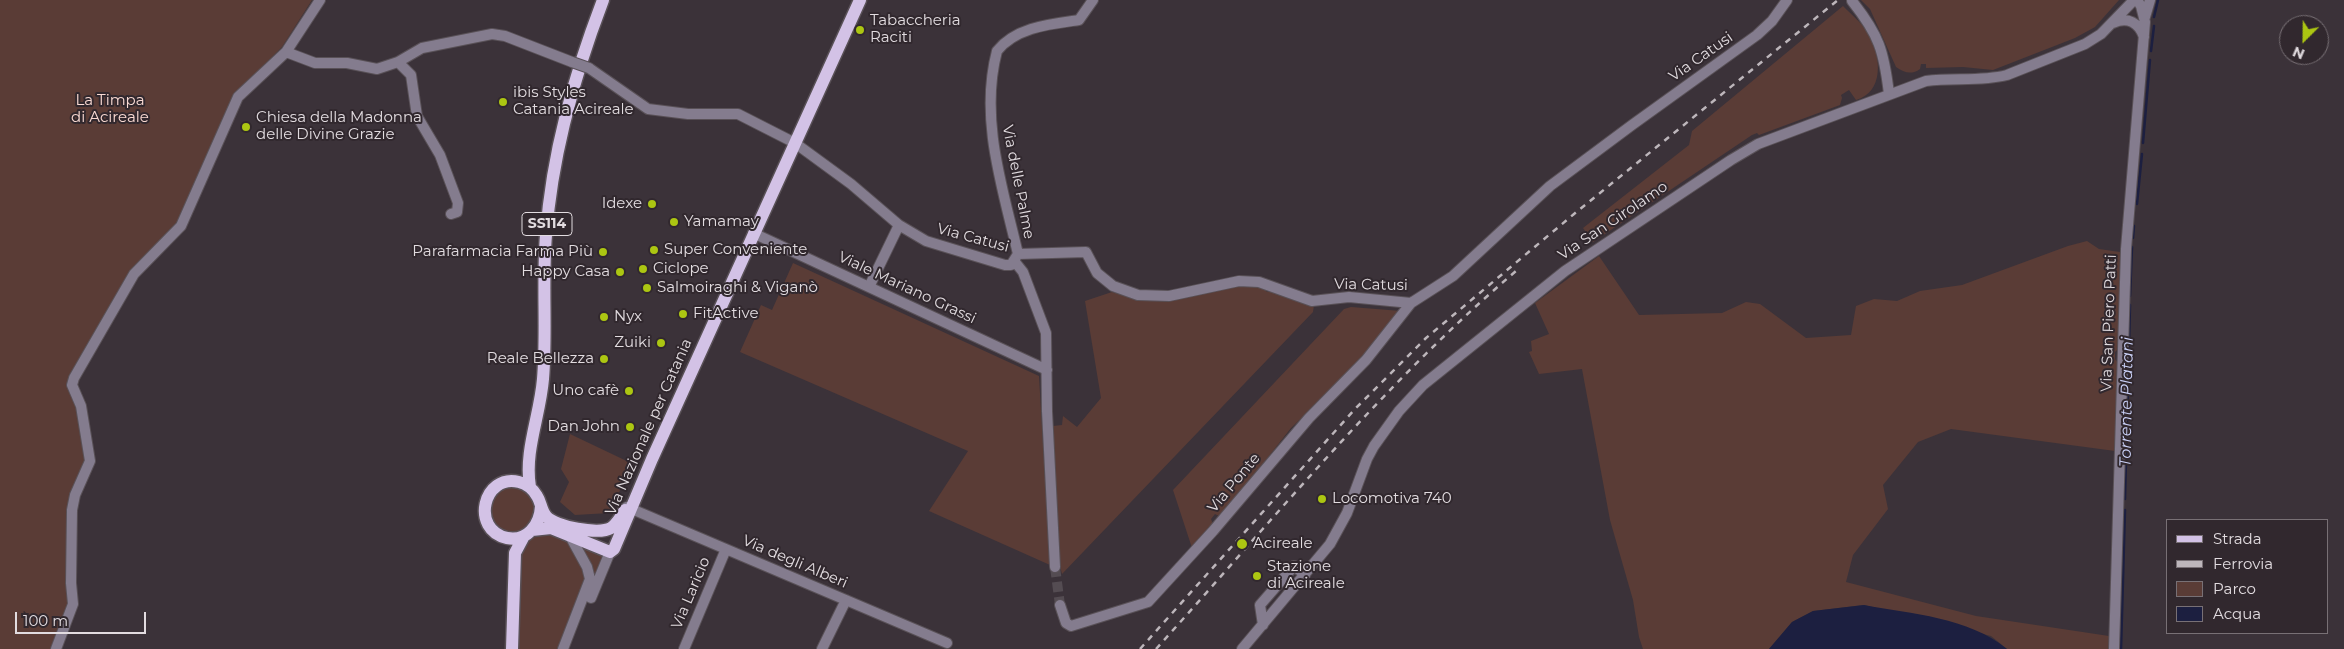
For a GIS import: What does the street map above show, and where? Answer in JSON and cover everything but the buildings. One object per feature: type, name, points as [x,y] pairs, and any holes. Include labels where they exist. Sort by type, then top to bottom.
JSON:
[{"type":"main road","name":"SS114","points":[[529,454],[543,378],[546,235],[557,150],[577,73],[603,0]]},
{"type":"main road","name":"Via Nazionale per Catania","points":[[610,552],[614,549],[629,508],[860,0]]},
{"type":"main road","points":[[529,454],[522,467],[509,481],[494,488],[485,501],[485,517],[488,524],[500,535],[508,538],[551,528],[575,532],[607,530],[617,523],[629,508]]},
{"type":"main road","points":[[529,454],[530,487]]},
{"type":"main road","points":[[509,481],[530,487],[537,496],[544,515],[551,521],[605,544],[610,552]]},
{"type":"main road","points":[[512,649],[512,578],[515,553],[540,515],[541,506]]},
{"type":"main road","points":[[500,535],[508,552],[512,578]]},
{"type":"street","points":[[56,649],[73,604],[71,583],[74,495],[90,461],[81,406],[72,385],[74,378],[134,274],[181,226],[238,98],[286,52],[320,0]]},
{"type":"street","name":"Via delle Palme","points":[[1016,258],[992,134],[990,94],[997,52],[1000,47],[1027,30],[1047,23],[1079,20],[1093,0]]},
{"type":"street","name":"Via Catusi","points":[[286,52],[315,63],[347,63],[377,69],[398,62],[422,48],[492,34],[505,36],[589,68],[648,109],[688,114],[738,114],[794,143],[851,184],[899,225],[926,241],[1005,265],[1011,265],[1016,258],[1086,252],[1097,273],[1113,286],[1138,295],[1169,296],[1239,281],[1259,282],[1312,301],[1349,297],[1411,303],[1453,276],[1550,186],[1632,124],[1757,35],[1787,0]]},
{"type":"street","name":"Via San Piero Patti","points":[[2114,649],[2126,249],[2145,17],[2135,0]]},
{"type":"street","name":"Via San Girolamo","points":[[1242,649],[1330,544],[1339,530],[1367,459],[1387,426],[1423,385],[1486,332],[1565,272],[1731,160],[1758,144],[1926,81],[1944,78],[1996,78],[2006,75],[2085,44],[2112,24],[2135,0]]},
{"type":"street","points":[[2145,17],[2150,0]]},
{"type":"street","points":[[1852,1],[1870,23],[1880,42],[1890,94]]},
{"type":"street","points":[[2112,24],[2120,20],[2132,21],[2141,30],[2144,37]]},
{"type":"street","points":[[398,62],[411,75],[417,116],[440,155],[458,203],[457,212],[451,214]]},
{"type":"street","points":[[869,287],[899,225]]},
{"type":"street","name":"Viale Mariano Grassi","points":[[753,233],[1047,370]]},
{"type":"street","points":[[1016,258],[1046,333],[1047,412],[1055,567]]},
{"type":"street","name":"Via Ponte","points":[[1060,605],[1066,623],[1070,626],[1148,602],[1213,531],[1309,418],[1366,360],[1411,303]]},
{"type":"street","name":"Via degli Alberi","points":[[629,508],[947,643]]},
{"type":"street","points":[[563,649],[590,579],[575,532]]},
{"type":"street","name":"Via Laricio","points":[[684,649],[726,549]]},
{"type":"street","name":"Via Nazionale per Catania","points":[[568,649],[610,552]]},
{"type":"street","points":[[1263,625],[1260,605],[1294,566],[1304,575]]},
{"type":"street","points":[[822,649],[846,600]]},
{"type":"green space","name":"La Timpa di Acireale","points":[[0,0],[312,0],[282,47],[233,96],[177,224],[130,273],[71,394],[79,415],[86,461],[70,495],[70,603],[54,649],[0,649]]},
{"type":"green space","points":[[1861,0],[2119,0],[2095,27],[2075,38],[1993,70],[1963,67],[1926,68],[1926,64],[1921,64],[1920,69],[1911,73],[1896,67],[1870,9]]},
{"type":"green space","points":[[1843,6],[1858,20],[1874,45],[1878,73],[1872,90],[1856,100],[1849,90],[1841,95],[1840,105],[1759,135],[1757,133],[1752,135],[1593,242],[1583,228],[1689,145],[1692,131]]},
{"type":"green space","points":[[2087,241],[2099,249],[2120,252],[2119,348],[2115,352],[2115,359],[2118,363],[2115,451],[1951,429],[1918,442],[1883,485],[1888,509],[1853,555],[1846,582],[1976,616],[2109,636],[2109,649],[2007,649],[1991,636],[1864,605],[1813,611],[1792,622],[1769,649],[1643,649],[1639,637],[1633,600],[1610,520],[1582,369],[1539,374],[1529,352],[1532,351],[1531,341],[1549,334],[1535,303],[1599,256],[1639,315],[1722,313],[1746,302],[1760,304],[1806,338],[1851,335],[1856,306],[1874,299],[1897,301],[1920,291],[1962,285],[2068,246]]},
{"type":"green space","points":[[793,263],[1039,376],[1050,565],[929,511],[968,451],[740,352],[761,305],[772,310]]},
{"type":"green space","points":[[1250,284],[1263,287],[1267,292],[1273,291],[1314,305],[1313,312],[1062,574],[1060,566],[1053,426],[1062,425],[1063,416],[1077,427],[1101,398],[1085,301],[1112,292],[1139,299]]},
{"type":"green space","points":[[1351,307],[1401,311],[1364,358],[1291,428],[1221,517],[1215,514],[1211,519],[1214,527],[1193,551],[1173,490],[1344,309]]},
{"type":"green space","points":[[570,434],[633,464],[609,513],[575,515],[560,502],[569,482],[561,469]]},
{"type":"green space","points":[[507,486],[517,486],[531,496],[535,509],[531,522],[525,528],[517,532],[507,532],[493,522],[489,514],[489,504],[499,490]]},
{"type":"green space","points":[[540,533],[561,537],[573,547],[583,567],[585,574],[584,585],[579,603],[560,649],[517,649],[518,553],[531,537]]},
{"type":"green space","points":[[580,543],[604,553],[595,576]]},
{"type":"water","points":[[1864,605],[1920,614],[1957,623],[1992,638],[2007,649],[1769,649],[1792,622],[1813,611]]},
{"type":"waterway","name":"Torrente Platani","points":[[2154,17],[2158,0]]},
{"type":"waterway","name":"Torrente Platani","points":[[2151,51],[2154,26]]},
{"type":"waterway","name":"Torrente Platani","points":[[2143,143],[2150,60]]},
{"type":"waterway","name":"Torrente Platani","points":[[2137,204],[2142,154]]},
{"type":"waterway","name":"Torrente Platani","points":[[2133,238],[2134,226]]},
{"type":"waterway","name":"Torrente Platani","points":[[2130,296],[2132,247]]},
{"type":"waterway","name":"Torrente Platani","points":[[2125,499],[2130,305]]},
{"type":"waterway","name":"Torrente Platani","points":[[2121,649],[2125,510]]},
{"type":"tunnel","points":[[1055,567],[1060,605]]},
{"type":"railway","points":[[1140,649],[1355,409],[1426,338],[1574,214],[1838,0]]},
{"type":"railway","points":[[1156,649],[1374,406],[1467,314],[1516,271]]},
{"type":"place","name":"Tabaccheria Raciti","points":[[860,30]]},
{"type":"place","name":"ibis Styles Catania Acireale","points":[[503,102]]},
{"type":"place","name":"Chiesa della Madonna delle Divine Grazie","points":[[246,127]]},
{"type":"place","name":"Idexe","points":[[652,204]]},
{"type":"place","name":"Yamamay","points":[[674,222]]},
{"type":"place","name":"Super Conveniente","points":[[654,250]]},
{"type":"place","name":"Parafarmacia Farma Più","points":[[603,252]]},
{"type":"place","name":"Ciclope","points":[[643,269]]},
{"type":"place","name":"Happy Casa","points":[[620,272]]},
{"type":"place","name":"Salmoiraghi & Viganò","points":[[647,288]]},
{"type":"place","name":"FitActive","points":[[683,314]]},
{"type":"place","name":"Nyx","points":[[604,317]]},
{"type":"place","name":"Zuiki","points":[[661,343]]},
{"type":"place","name":"Reale Bellezza","points":[[604,359]]},
{"type":"place","name":"Uno cafè","points":[[629,391]]},
{"type":"place","name":"Dan John","points":[[630,427]]},
{"type":"place","name":"Locomotiva 740","points":[[1322,499]]},
{"type":"place","name":"Acireale","points":[[1242,544]]},
{"type":"place","name":"Stazione di Acireale","points":[[1257,576]]}]
